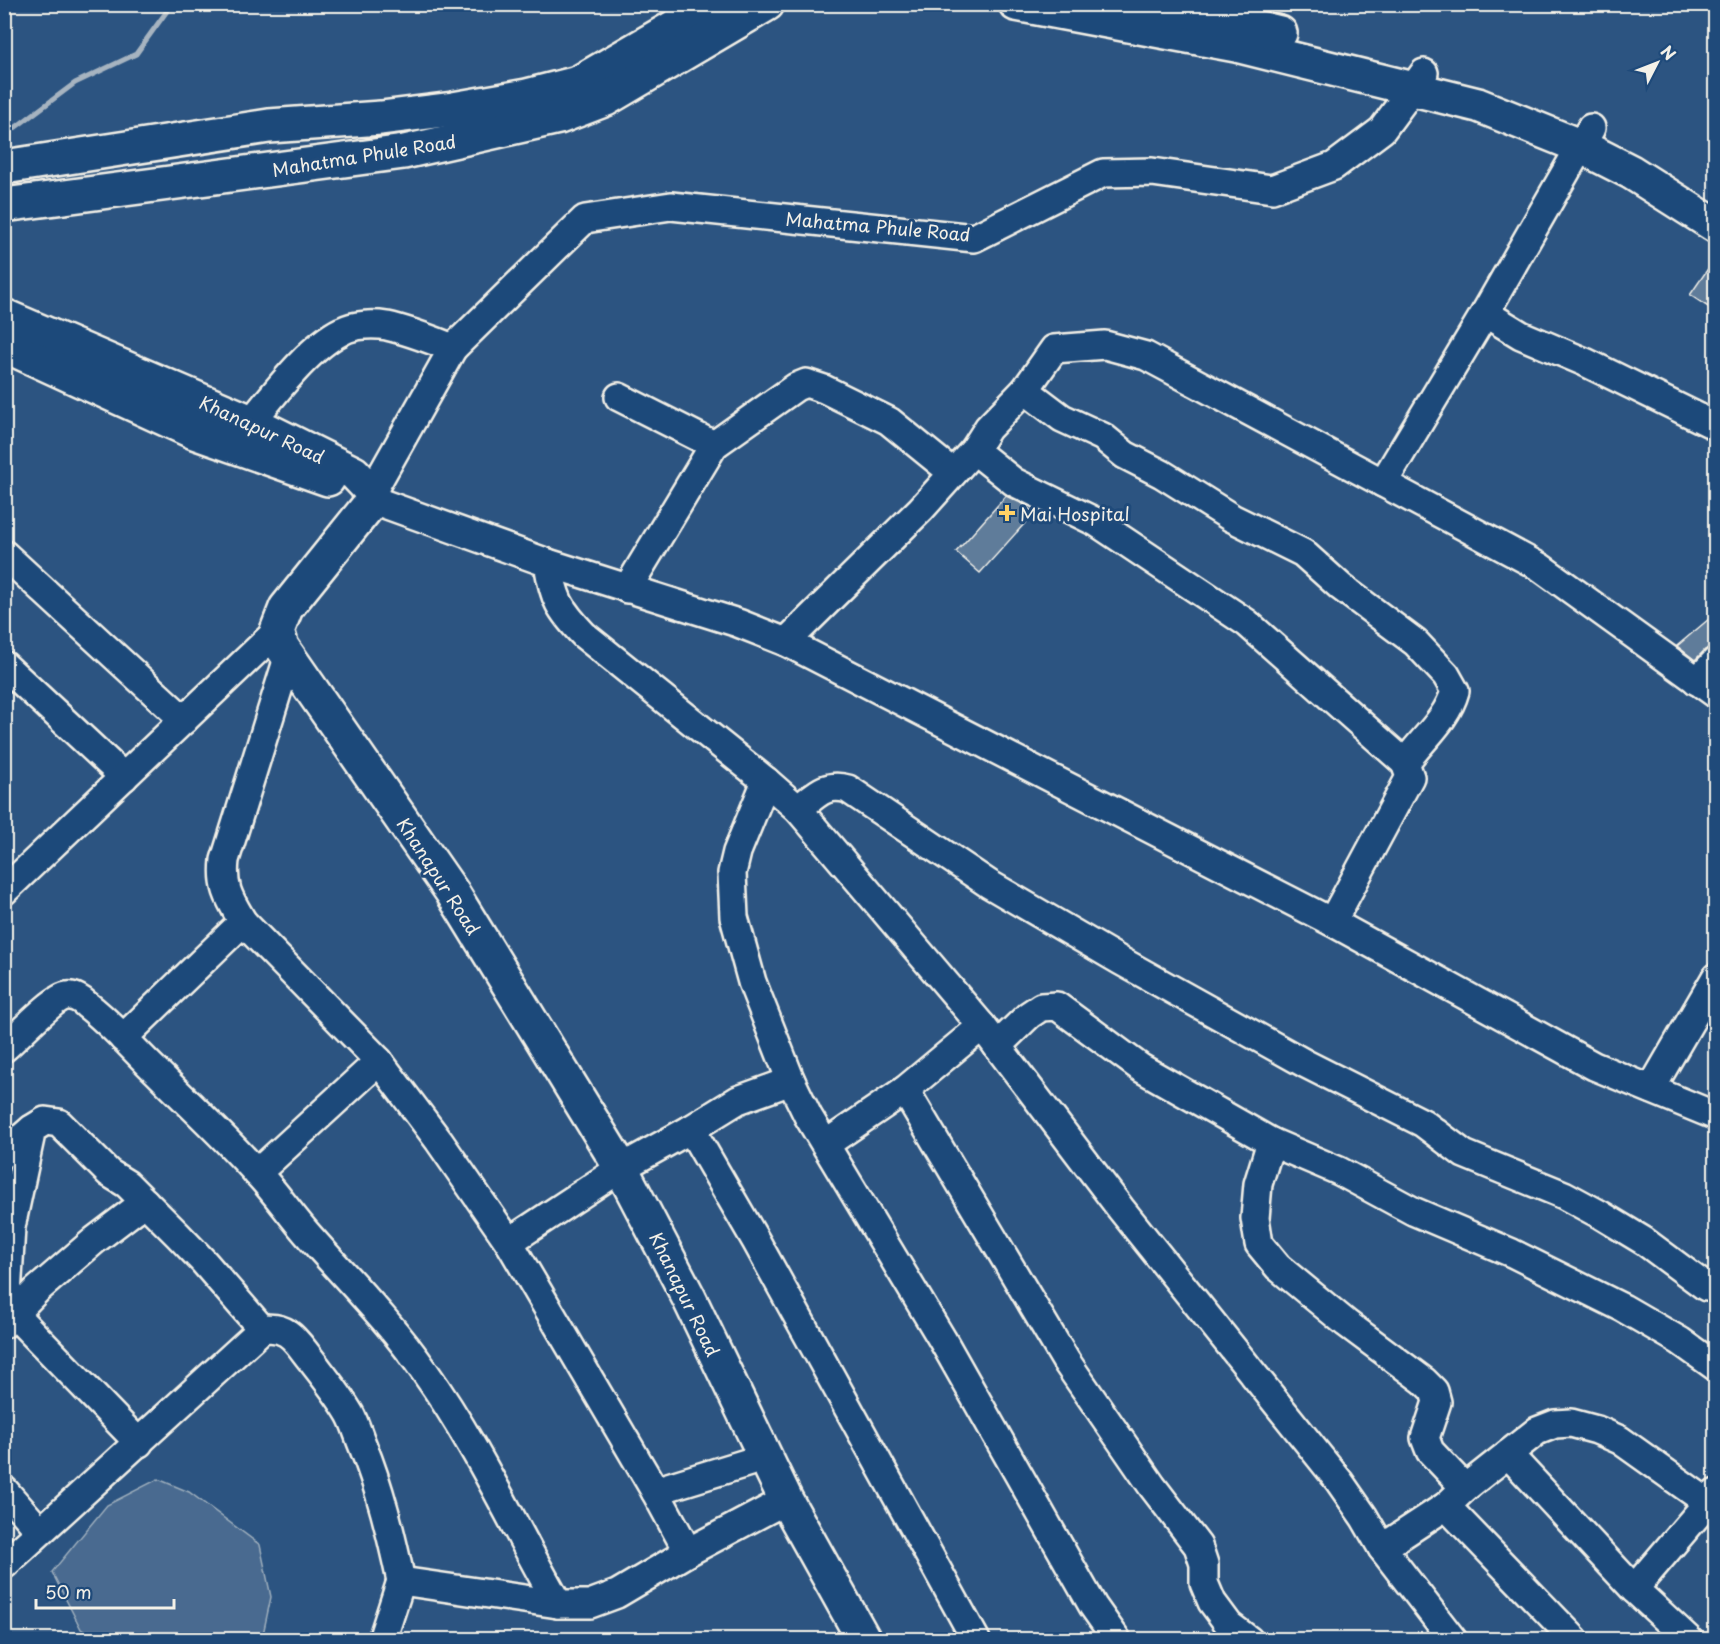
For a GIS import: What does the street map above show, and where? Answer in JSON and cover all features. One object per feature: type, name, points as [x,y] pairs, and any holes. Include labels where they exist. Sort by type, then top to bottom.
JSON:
[{"type":"main road","name":"Mahatma Phule Road","points":[[4,166],[269,126],[381,118],[453,109],[527,96],[578,83],[714,4]]},
{"type":"main road","name":"Mahatma Phule Road","points":[[4,205],[404,152],[559,117],[606,99],[767,4]]},
{"type":"main road","points":[[1016,4],[1240,24]]},
{"type":"main road","points":[[1160,4],[1240,24],[1419,82],[1478,105],[1636,151],[1716,199]]},
{"type":"main road","points":[[1586,137],[1631,172],[1716,226]]},
{"type":"main road","name":"Khanapur Road","points":[[4,316],[251,422],[354,473],[369,492]]},
{"type":"main road","points":[[4,345],[194,432],[369,492],[286,608],[283,645]]},
{"type":"main road","name":"Khanapur Road","points":[[283,645],[452,892],[621,1168],[689,1298],[786,1500],[864,1640]]},
{"type":"street","name":"Mahatma Phule Road","points":[[369,492],[453,348],[585,219],[671,206],[974,238],[1103,174],[1152,172],[1272,189],[1334,166],[1382,130],[1419,82]]},
{"type":"street","points":[[1383,483],[1485,313],[1586,137]]},
{"type":"street","points":[[1485,313],[1521,334],[1585,362],[1716,426]]},
{"type":"street","points":[[251,422],[324,341],[344,330],[362,325],[385,326],[453,348]]},
{"type":"street","points":[[786,642],[921,509],[974,450],[988,428],[1025,390],[1054,350],[1106,345],[1146,356],[1540,567],[1706,688],[1716,661]]},
{"type":"street","points":[[627,590],[714,445],[796,387],[806,383],[824,388],[889,421],[953,473]]},
{"type":"street","points":[[1025,390],[1062,418],[1103,437],[1125,455],[1162,474],[1232,518],[1303,554],[1341,587],[1416,643],[1446,675],[1455,691],[1451,705],[1405,763]]},
{"type":"street","points":[[620,397],[714,445]]},
{"type":"street","points":[[974,450],[1014,482],[1096,522],[1247,623],[1405,763],[1410,777],[1332,922]]},
{"type":"street","points":[[369,492],[548,563],[627,590],[738,623],[786,642],[1332,922],[1594,1066],[1716,1116]]},
{"type":"street","points":[[4,554],[183,720]]},
{"type":"street","points":[[548,563],[553,589],[564,615],[584,635],[798,809],[989,1036],[1121,1209],[1339,1481],[1365,1517],[1382,1548],[1453,1640]]},
{"type":"street","points":[[6,886],[183,720],[283,645]]},
{"type":"street","points":[[283,645],[225,860],[223,878],[226,894],[243,922],[379,1061],[439,1141],[509,1242],[655,1491],[688,1552]]},
{"type":"street","points":[[4,665],[124,777]]},
{"type":"street","points":[[766,781],[737,852],[732,873],[734,917],[752,982],[791,1081],[808,1116],[942,1339],[1093,1606],[1117,1640]]},
{"type":"street","points":[[798,809],[825,788],[836,786],[859,795],[990,884],[1030,908],[1306,1064],[1423,1123],[1464,1154],[1564,1195],[1601,1215],[1644,1242],[1706,1287]]},
{"type":"street","points":[[123,1038],[243,922]]},
{"type":"street","points":[[1651,1089],[1716,977]]},
{"type":"street","points":[[4,1048],[56,1001],[66,996],[77,998],[88,1005],[123,1038],[257,1173],[364,1295],[424,1370],[446,1402],[493,1483],[523,1543],[558,1604]]},
{"type":"street","points":[[826,1144],[989,1036],[1041,1007],[1057,1006],[1141,1068],[1271,1142],[1339,1171],[1413,1211],[1512,1253],[1623,1308],[1680,1341],[1716,1367]]},
{"type":"street","points":[[257,1173],[379,1061]]},
{"type":"street","points":[[509,1242],[621,1168],[738,1100],[791,1081]]},
{"type":"street","points":[[905,1090],[1066,1361],[1152,1486],[1198,1546],[1204,1564],[1204,1583],[1212,1602],[1230,1625],[1249,1640]]},
{"type":"street","points":[[4,1153],[45,1121],[59,1123],[109,1173],[127,1184],[145,1202],[204,1262],[262,1329]]},
{"type":"street","points":[[32,1129],[11,1227],[7,1295],[10,1319],[139,1443]]},
{"type":"street","points":[[691,1129],[756,1241],[975,1640]]},
{"type":"street","points":[[1271,1142],[1258,1184],[1255,1218],[1259,1244],[1278,1267],[1434,1391],[1437,1401],[1425,1438],[1456,1497],[1575,1640]]},
{"type":"street","points":[[10,1319],[37,1290],[95,1240],[145,1202]]},
{"type":"street","points":[[4,1565],[262,1329],[272,1327],[284,1330],[294,1338],[327,1380],[350,1414],[372,1467],[401,1581],[382,1640]]},
{"type":"street","points":[[1382,1548],[1456,1497],[1537,1431],[1555,1424],[1571,1423],[1597,1430],[1620,1440],[1712,1498],[1634,1589]]},
{"type":"street","points":[[1508,1454],[1634,1589],[1689,1640]]},
{"type":"street","points":[[655,1491],[766,1457]]},
{"type":"street","points":[[4,1490],[40,1531]]},
{"type":"street","points":[[401,1581],[558,1604],[590,1604],[617,1594],[688,1552],[786,1500]]},
{"type":"shaded area","points":[[158,1479],[189,1492],[260,1545],[271,1597],[262,1639],[96,1639],[81,1629],[52,1572],[107,1505]]},
{"type":"building","points":[[1716,257],[1716,312],[1690,295]]},
{"type":"building","points":[[1006,496],[1023,504],[1034,513],[980,573],[956,552]]},
{"type":"building","points":[[1716,613],[1716,646],[1705,650],[1695,660],[1677,646]]},
{"type":"waterway","points":[[4,136],[75,83],[136,54],[172,4]]},
{"type":"place","name":"Mai Hospital","points":[[1007,513]]}]
